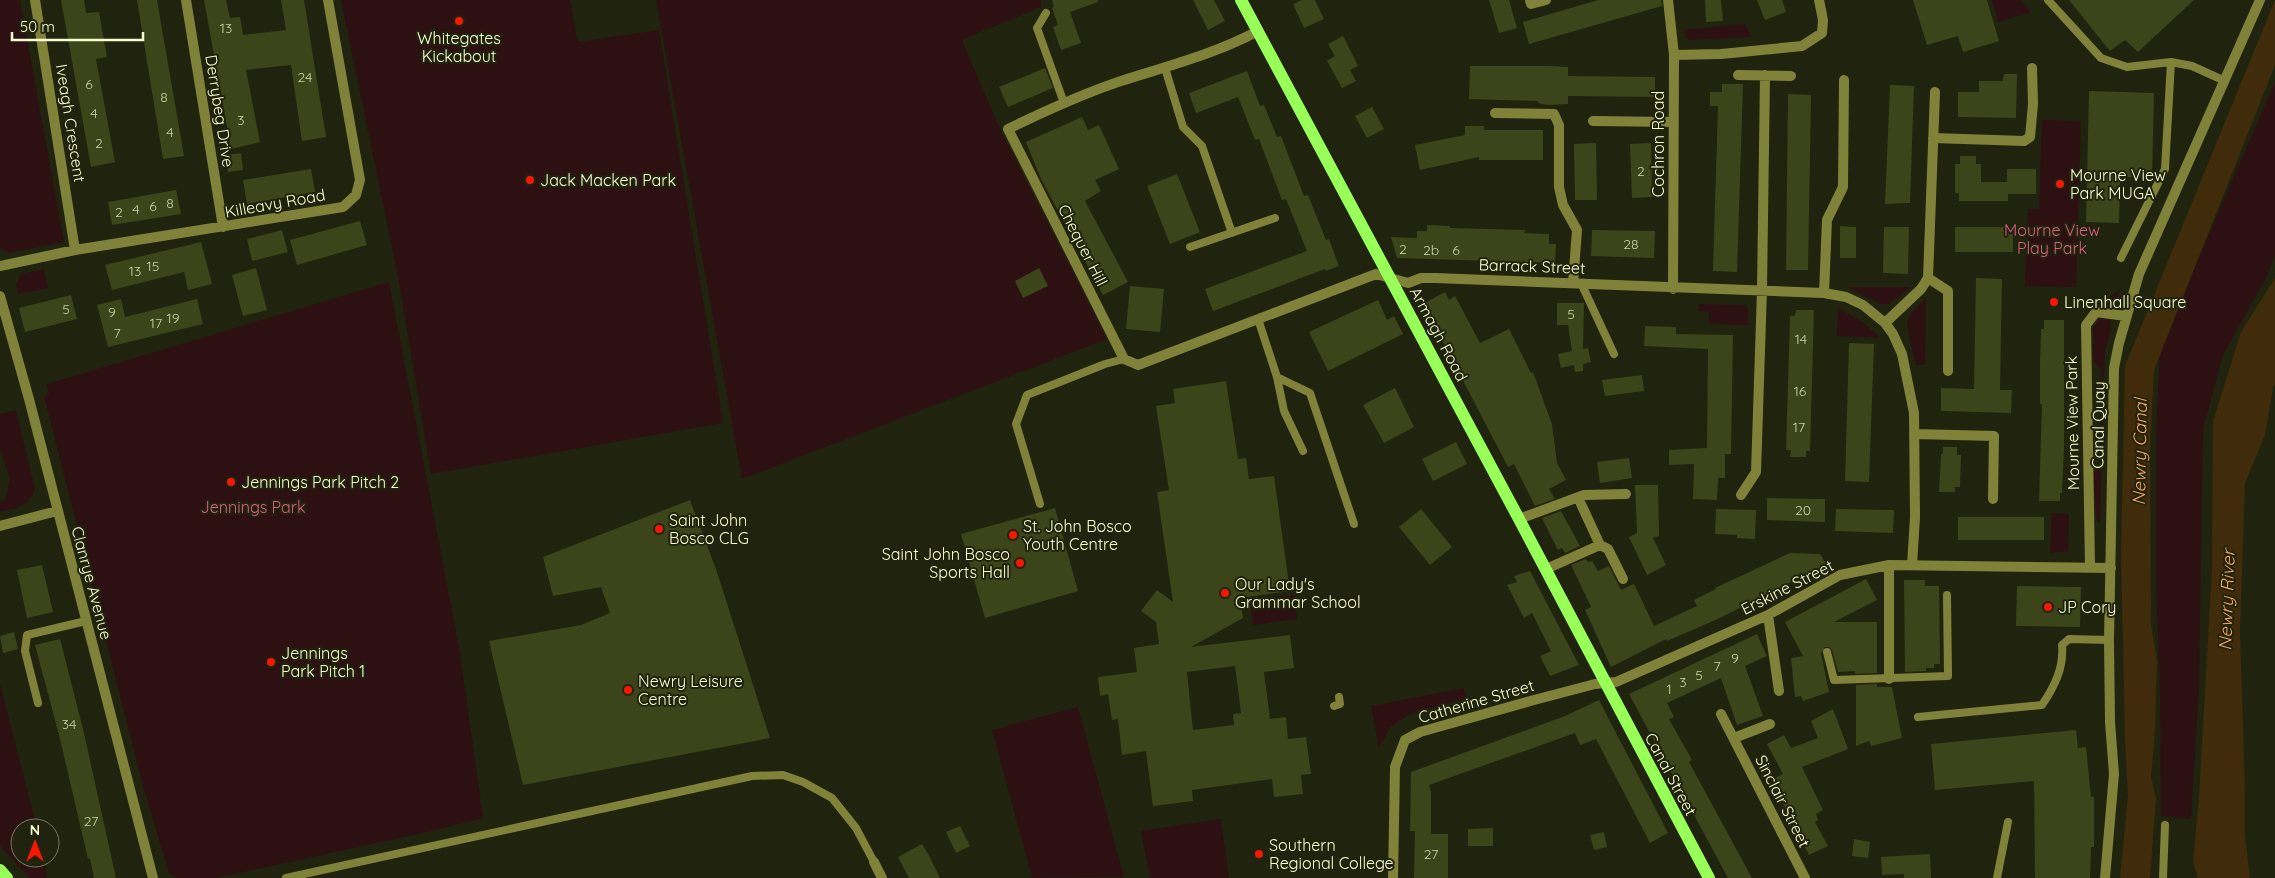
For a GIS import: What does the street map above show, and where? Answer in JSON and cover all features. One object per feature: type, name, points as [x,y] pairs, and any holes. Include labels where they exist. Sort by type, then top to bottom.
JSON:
[{"type":"main road","name":"Armagh Road","points":[[1241,0],[1606,684]]},
{"type":"main road","name":"Canal Street","points":[[1606,684],[1709,878]]},
{"type":"main road","points":[[0,870],[8,878]]},
{"type":"street","name":"Iveagh Crescent","points":[[35,0],[75,250]]},
{"type":"street","name":"Derrybeg Drive","points":[[186,0],[223,227]]},
{"type":"street","name":"Killeavy Road","points":[[0,266],[75,250],[343,207],[356,195],[360,180],[328,0]]},
{"type":"street","points":[[1530,0],[1532,4],[1546,0]]},
{"type":"street","name":"Cochron Road","points":[[1668,0],[1674,55],[1672,122],[1673,289]]},
{"type":"street","points":[[1674,55],[1721,54],[1802,46],[1822,33],[1823,20],[1819,0]]},
{"type":"street","name":"Canal Quay","points":[[2105,878],[2114,774],[2110,722],[2108,640],[2114,368],[2126,316],[2139,274],[2260,0]]},
{"type":"street","name":"Chequer Hill","points":[[1124,360],[1008,129],[1064,103],[1120,82],[1206,54],[1258,31]]},
{"type":"street","points":[[1933,138],[2024,141],[2030,137],[2033,104],[2032,68]]},
{"type":"street","points":[[1738,75],[1791,76]]},
{"type":"street","points":[[1741,495],[1756,472],[1766,75]]},
{"type":"street","points":[[1824,293],[1827,220],[1843,187],[1844,80]]},
{"type":"street","points":[[1885,323],[1921,289],[1928,278],[1930,265],[1935,92]]},
{"type":"street","points":[[1495,113],[1554,114],[1559,125],[1559,187],[1563,205],[1576,230],[1577,283]]},
{"type":"street","points":[[1593,121],[1672,122]]},
{"type":"street","points":[[1124,360],[1138,365],[1376,274],[1391,278]]},
{"type":"street","name":"Barrack Street","points":[[1391,278],[1408,283],[1421,278],[1435,278],[1577,283],[1673,289]]},
{"type":"street","points":[[1928,278],[1948,291],[1948,371]]},
{"type":"street","points":[[1673,289],[1824,293],[1846,298],[1863,305],[1885,323],[1893,334],[1902,354],[1914,413],[1912,566]]},
{"type":"street","name":"Clanrye Avenue","points":[[0,296],[29,399],[153,878]]},
{"type":"street","name":"Mourne View Park","points":[[2090,567],[2086,324],[2096,312],[2126,316]]},
{"type":"street","points":[[1915,434],[1994,436],[1993,499]]},
{"type":"street","points":[[1519,519],[1584,495],[1626,494]]},
{"type":"street","points":[[1581,504],[1600,545],[1608,549],[1624,579]]},
{"type":"street","points":[[0,526],[57,511]]},
{"type":"street","points":[[1546,569],[1600,545]]},
{"type":"street","points":[[1889,565],[1889,679]]},
{"type":"street","name":"Erskine Street","points":[[1606,684],[1616,682],[1672,659],[1768,615],[1840,575],[1889,565],[2111,568]]},
{"type":"street","points":[[1768,615],[1779,691]]},
{"type":"street","name":"Catherine Street","points":[[1393,878],[1395,767],[1405,740],[1420,732],[1515,705],[1595,684],[1606,684]]},
{"type":"street","name":"Sinclair Street","points":[[1721,714],[1805,878]]},
{"type":"street","points":[[1734,738],[1770,724]]},
{"type":"street","points":[[874,862],[882,878]]},
{"type":"lane","points":[[2048,0],[2101,58],[2128,67],[2171,62],[2192,66],[2225,81]]},
{"type":"lane","points":[[1046,14],[1037,28],[1064,103]]},
{"type":"lane","points":[[2121,258],[2165,169],[2171,62]]},
{"type":"lane","points":[[1165,68],[1184,127],[1202,146],[1232,233]]},
{"type":"lane","points":[[1190,247],[1275,218]]},
{"type":"lane","points":[[1577,283],[1614,354]]},
{"type":"lane","points":[[1258,319],[1277,377],[1284,411],[1303,451]]},
{"type":"lane","points":[[1040,504],[1016,424],[1027,395],[1105,364],[1124,360]]},
{"type":"lane","points":[[1277,377],[1310,393],[1354,524]]},
{"type":"lane","points":[[1828,652],[1834,680],[1948,676],[1947,595]]},
{"type":"lane","points":[[38,703],[25,651],[27,635],[86,621]]},
{"type":"lane","points":[[1918,717],[2042,704],[2053,688],[2063,659],[2062,645],[2069,639],[2108,640]]},
{"type":"lane","points":[[1334,706],[1340,704],[1339,697]]},
{"type":"lane","points":[[286,878],[752,776],[773,775],[783,775],[803,782],[832,798],[856,828],[874,862]]},
{"type":"lane","points":[[1997,878],[2008,822]]},
{"type":"lane","points":[[2163,878],[2165,825]]},
{"type":"green space","points":[[0,0],[20,0],[64,242],[8,253],[0,248]]},
{"type":"green space","name":"Jack Macken Park","points":[[341,0],[570,0],[578,42],[659,30],[723,423],[431,474],[399,282]]},
{"type":"green space","points":[[656,0],[1041,0],[1041,7],[963,39],[963,43],[1001,131],[1107,339],[742,479]]},
{"type":"green space","points":[[1992,0],[2020,0],[2031,12],[1998,22]]},
{"type":"green space","points":[[1745,24],[1751,37],[1690,40],[1686,38],[1684,30]]},
{"type":"green space","points":[[2275,82],[2275,255],[2267,276],[2223,355],[2203,429],[2199,686],[2191,819],[2161,816],[2160,687],[2156,586],[2156,439],[2160,347]]},
{"type":"green space","name":"Mourne View Play Park","points":[[2042,120],[2081,121],[2076,287],[2025,286],[2028,209],[2039,209]]},
{"type":"green space","points":[[44,269],[48,288],[18,294],[16,284],[21,274]]},
{"type":"green space","name":"Jennings Park","points":[[389,282],[460,652],[483,818],[216,878],[177,878],[169,873],[143,786],[44,396],[49,394],[47,384]]},
{"type":"green space","points":[[1847,287],[1911,287],[1889,304],[1881,304]]},
{"type":"green space","points":[[2120,290],[2116,306],[2096,305]]},
{"type":"green space","points":[[1926,297],[1925,365],[1916,365],[1907,323],[1912,313]]},
{"type":"green space","points":[[1699,304],[1745,305],[1748,309],[1748,325],[1709,324],[1709,312],[1698,311]]},
{"type":"green space","points":[[1838,309],[1860,321],[1880,338],[1837,336]]},
{"type":"green space","points":[[2099,319],[2110,320],[2111,331],[2105,351],[2100,522],[2097,522],[2093,473],[2100,463],[2101,369],[2093,361],[2093,327]]},
{"type":"green space","points":[[16,410],[35,490],[29,500],[21,506],[0,512],[0,501],[5,500],[10,478],[0,450],[0,414]]},
{"type":"green space","points":[[2052,513],[2069,514],[2068,551],[2050,553]]},
{"type":"green space","points":[[1294,595],[1297,619],[1253,625],[1250,601]]},
{"type":"green space","points":[[0,684],[34,818],[10,818],[10,857],[0,846]]},
{"type":"green space","points":[[1464,688],[1466,698],[1410,714],[1390,727],[1379,748],[1371,706]]},
{"type":"green space","points":[[1078,707],[1124,877],[1032,878],[992,730]]},
{"type":"green space","points":[[1221,819],[1229,878],[1150,878],[1141,831]]},
{"type":"green space","points":[[21,868],[46,868],[47,877],[30,878]]},
{"type":"water","name":"Newry Canal","points":[[2275,0],[2275,65],[2154,370],[2150,448],[2151,623],[2157,661],[2155,731],[2151,777],[2156,798],[2150,878],[2120,878],[2128,796],[2121,556],[2125,366]]},
{"type":"water","name":"Newry River","points":[[2275,278],[2275,385],[2273,387],[2265,435],[2245,483],[2240,631],[2245,835],[2250,878],[2198,878],[2193,862],[2199,797],[2212,568],[2213,421],[2241,332]]},
{"type":"building","points":[[61,0],[84,0],[86,13],[99,12],[107,57],[96,59],[115,162],[91,167]]},
{"type":"building","points":[[137,0],[157,0],[184,156],[163,159]]},
{"type":"building","points":[[204,0],[226,0],[230,18],[240,17],[243,35],[286,30],[281,0],[304,0],[326,137],[302,141],[291,65],[246,70],[260,142],[231,149]]},
{"type":"building","points":[[1052,0],[1098,0],[1098,2],[1070,12],[1081,43],[1061,50],[1053,27],[1058,25],[1052,8],[1054,7]]},
{"type":"building","points":[[1193,0],[1214,0],[1225,21],[1208,30]]},
{"type":"building","points":[[1302,0],[1315,0],[1324,19],[1304,28],[1293,4]]},
{"type":"building","points":[[1489,0],[1509,0],[1517,28],[1499,33]]},
{"type":"building","points":[[1598,0],[1661,0],[1662,6],[1529,44],[1523,22]]},
{"type":"building","points":[[1705,0],[1721,0],[1723,21],[1706,22]]},
{"type":"building","points":[[1757,0],[1782,0],[1786,12],[1765,20]]},
{"type":"building","points":[[1913,0],[1987,0],[1999,41],[1963,52],[1958,36],[1927,45]]},
{"type":"building","points":[[2069,0],[2194,0],[2138,52],[2125,40],[2110,51]]},
{"type":"building","points":[[1343,36],[1358,66],[1350,70],[1356,81],[1342,88],[1327,61],[1335,56],[1328,44]]},
{"type":"building","points":[[1470,66],[1568,67],[1568,76],[1655,77],[1655,97],[1568,96],[1568,104],[1547,105],[1538,103],[1538,101],[1469,99]]},
{"type":"building","points":[[1045,68],[1053,88],[1008,107],[999,87]]},
{"type":"building","points":[[1247,71],[1260,106],[1264,105],[1277,137],[1281,136],[1304,196],[1308,195],[1326,240],[1329,239],[1339,266],[1326,271],[1325,269],[1213,311],[1205,289],[1307,251],[1286,199],[1282,200],[1259,139],[1255,140],[1238,97],[1196,113],[1189,93]]},
{"type":"building","points":[[2004,74],[2017,74],[2016,118],[1958,117],[1958,92],[1979,92],[1979,81],[2003,81]]},
{"type":"building","points":[[1722,84],[1743,84],[1737,272],[1713,271],[1718,106],[1710,106],[1710,92],[1722,92]]},
{"type":"building","points":[[1890,85],[1914,86],[1910,203],[1885,204]]},
{"type":"building","points":[[2089,91],[2154,93],[2152,178],[2120,177],[2119,223],[2086,222]]},
{"type":"building","points":[[1788,94],[1811,95],[1808,270],[1786,270]]},
{"type":"building","points":[[1372,107],[1384,129],[1367,138],[1355,116]]},
{"type":"building","points":[[1082,117],[1088,130],[1099,125],[1119,169],[1095,180],[1101,191],[1085,201],[1128,282],[1103,295],[1041,179],[1026,142]]},
{"type":"building","points":[[1465,126],[1484,126],[1484,130],[1543,130],[1543,160],[1479,160],[1479,157],[1420,170],[1415,145],[1465,135]]},
{"type":"building","points":[[1596,143],[1597,200],[1575,200],[1574,144]]},
{"type":"building","points":[[1651,143],[1652,197],[1632,198],[1630,144]]},
{"type":"building","points":[[241,153],[243,170],[228,172],[226,155]]},
{"type":"building","points":[[1960,156],[1976,156],[1976,164],[1981,164],[1981,182],[2007,182],[2007,169],[2036,169],[2036,194],[2008,194],[2008,201],[1959,201],[1959,193],[1955,193],[1955,164],[1960,164]]},
{"type":"building","points":[[311,169],[315,192],[247,204],[243,180]]},
{"type":"building","points":[[1177,174],[1200,232],[1170,244],[1147,186]]},
{"type":"building","points":[[176,190],[181,214],[112,225],[108,202]]},
{"type":"building","points":[[360,221],[367,245],[297,265],[290,240]]},
{"type":"building","points":[[1427,225],[1450,226],[1450,228],[1525,230],[1524,233],[1549,234],[1549,244],[1556,244],[1555,263],[1397,258],[1391,237],[1417,238],[1417,231],[1427,231]]},
{"type":"building","points":[[1840,226],[1856,227],[1856,258],[1840,258]]},
{"type":"building","points":[[1884,227],[1909,227],[1908,274],[1883,273]]},
{"type":"building","points":[[1955,227],[2013,227],[2013,252],[1955,252]]},
{"type":"building","points":[[282,230],[288,252],[252,261],[247,239]]},
{"type":"building","points":[[1592,230],[1655,231],[1654,258],[1591,256]]},
{"type":"building","points":[[201,242],[212,284],[188,290],[184,272],[112,290],[105,265]]},
{"type":"building","points":[[256,268],[267,310],[243,316],[232,275]]},
{"type":"building","points":[[1039,268],[1048,286],[1023,298],[1015,281]]},
{"type":"building","points":[[1976,278],[2002,279],[2000,390],[2012,390],[2011,413],[1941,411],[1941,388],[1974,389]]},
{"type":"building","points":[[1130,286],[1164,289],[1160,332],[1126,329]]},
{"type":"building","points":[[1445,292],[1449,300],[1455,296],[1480,343],[1509,329],[1531,373],[1533,372],[1552,424],[1557,463],[1566,480],[1549,489],[1555,499],[1535,506],[1514,464],[1508,467],[1423,304]]},
{"type":"building","points":[[71,295],[77,319],[25,332],[19,308]]},
{"type":"building","points":[[121,299],[125,317],[197,299],[203,324],[108,347],[97,305]]},
{"type":"building","points":[[1378,300],[1387,320],[1394,316],[1403,334],[1328,371],[1309,332]]},
{"type":"building","points":[[1557,303],[1584,303],[1583,349],[1588,348],[1591,362],[1583,364],[1583,371],[1575,372],[1574,365],[1561,368],[1558,354],[1572,351],[1568,325],[1557,325]]},
{"type":"building","points":[[1796,310],[1814,310],[1810,451],[1806,451],[1806,457],[1790,457],[1791,450],[1786,450],[1790,316],[1795,316]]},
{"type":"building","points":[[2044,320],[2064,320],[2064,448],[2060,501],[2039,501],[2042,404],[2040,404],[2040,364],[2041,329],[2044,329]]},
{"type":"building","points":[[1645,326],[1676,327],[1676,334],[1733,335],[1731,454],[1725,454],[1725,478],[1718,478],[1717,500],[1693,499],[1694,464],[1669,465],[1669,450],[1707,448],[1708,349],[1644,346]]},
{"type":"building","points":[[1849,343],[1874,344],[1869,482],[1845,481]]},
{"type":"building","points":[[1642,375],[1644,391],[1605,396],[1602,380]]},
{"type":"building","points":[[1226,381],[1238,459],[1246,458],[1249,479],[1274,476],[1290,591],[1240,598],[1243,618],[1191,647],[1290,635],[1294,668],[1264,672],[1270,719],[1286,717],[1288,739],[1306,737],[1311,774],[1301,775],[1303,794],[1274,797],[1272,779],[1192,790],[1193,801],[1153,806],[1146,751],[1122,755],[1118,719],[1112,720],[1108,694],[1100,696],[1098,677],[1137,672],[1134,648],[1159,644],[1156,622],[1141,611],[1157,590],[1173,602],[1157,492],[1169,490],[1156,406],[1175,403],[1173,389]],"holes":[[[1235,666],[1241,713],[1233,714],[1234,725],[1193,730],[1187,672]]]},
{"type":"building","points":[[1395,388],[1414,427],[1384,443],[1363,405]]},
{"type":"building","points":[[1456,442],[1467,464],[1433,481],[1422,459]]},
{"type":"building","points":[[1943,447],[1957,447],[1957,455],[1961,455],[1960,487],[1955,487],[1955,492],[1939,492]]},
{"type":"building","points":[[1629,458],[1632,478],[1600,483],[1597,462]]},
{"type":"building","points":[[1635,485],[1658,485],[1659,536],[1653,538],[1666,565],[1647,575],[1629,537],[1637,533]]},
{"type":"building","points":[[1767,498],[1825,499],[1825,522],[1767,520]]},
{"type":"building","name":"Newry Leisure Centre","points":[[690,500],[717,572],[770,738],[523,785],[489,641],[581,625],[610,613],[601,587],[553,596],[543,557]]},
{"type":"building","name":"Saint John Bosco Sports Hall","points":[[1055,508],[1078,591],[985,618],[961,534]]},
{"type":"building","points":[[1421,509],[1452,547],[1430,565],[1399,527]]},
{"type":"building","points":[[1716,509],[1756,510],[1755,539],[1737,538],[1737,535],[1715,534]]},
{"type":"building","points":[[1836,509],[1894,510],[1893,533],[1835,531]]},
{"type":"building","points":[[1561,511],[1580,546],[1565,553],[1562,548],[1558,550],[1542,518]]},
{"type":"building","points":[[1958,517],[2044,517],[2044,540],[1958,540]]},
{"type":"building","points":[[1790,553],[1820,554],[1826,564],[1720,618],[1667,641],[1666,639],[1611,667],[1585,610],[1591,607],[1571,565],[1586,559],[1588,562],[1592,561],[1598,571],[1609,566],[1621,590],[1634,584],[1654,626],[1697,606],[1694,600],[1715,588]]},
{"type":"building","points":[[42,565],[53,612],[27,618],[17,570]]},
{"type":"building","points":[[1530,571],[1579,665],[1550,676],[1540,656],[1551,651],[1532,613],[1524,618],[1507,585],[1517,582],[1514,576]]},
{"type":"building","points":[[1866,579],[1877,600],[1834,622],[1877,622],[1877,673],[1855,674],[1855,671],[1838,672],[1832,650],[1829,647],[1825,647],[1821,653],[1829,692],[1803,701],[1801,696],[1795,697],[1791,658],[1803,656],[1785,622]]},
{"type":"building","points":[[1904,580],[1925,580],[1925,586],[1939,586],[1940,664],[1934,664],[1934,668],[1926,668],[1926,671],[1905,672]]},
{"type":"building","name":"JP Cory","points":[[2017,586],[2081,587],[2080,627],[2016,626]]},
{"type":"building","points":[[14,632],[18,649],[3,653],[0,636]]},
{"type":"building","points":[[1757,634],[1767,656],[1745,666],[1763,716],[1737,725],[1721,678],[1667,703],[1674,717],[1669,719],[1692,760],[1689,762],[1752,878],[1728,878],[1629,694]]},
{"type":"building","points":[[60,639],[84,733],[116,878],[94,878],[35,645]]},
{"type":"building","points":[[1877,684],[1877,687],[1892,687],[1902,738],[1871,746],[1869,741],[1856,746],[1856,685]]},
{"type":"building","points":[[1599,700],[1668,833],[1650,843],[1596,739],[1580,745],[1575,733],[1429,785],[1431,792],[1431,834],[1448,834],[1448,878],[1414,878],[1415,831],[1410,831],[1411,772],[1565,716]]},
{"type":"building","points":[[1833,709],[1848,749],[1802,767],[1823,810],[1816,814],[1818,820],[1815,822],[1828,846],[1809,855],[1771,780],[1783,774],[1767,744],[1784,735],[1791,748],[1818,738],[1811,721]]},
{"type":"building","points":[[2076,730],[2078,748],[2086,747],[2091,797],[2094,797],[2094,847],[2091,847],[2090,878],[2035,878],[2034,781],[1935,790],[1931,744]]},
{"type":"building","points":[[960,826],[970,846],[956,853],[946,832]]},
{"type":"building","points":[[1493,828],[1493,846],[1468,846],[1468,829]]},
{"type":"building","points":[[1604,832],[1607,847],[1594,850],[1590,835]]},
{"type":"building","points":[[1854,839],[1870,842],[1868,858],[1852,856]]},
{"type":"building","points":[[922,844],[940,878],[909,878],[898,857]]},
{"type":"building","points":[[1930,854],[1931,878],[1904,878],[1904,874],[1882,875],[1881,857]]},
{"type":"place","name":"Whitegates Kickabout","points":[[459,21]]},
{"type":"place","name":"Jack Macken Park","points":[[530,180]]},
{"type":"place","name":"Mourne View Park MUGA","points":[[2060,184]]},
{"type":"place","name":"Linenhall Square","points":[[2054,302]]},
{"type":"place","name":"Jennings Park Pitch 2","points":[[231,482]]},
{"type":"place","name":"Saint John Bosco CLG","points":[[659,529]]},
{"type":"place","name":"St. John Bosco Youth Centre","points":[[1013,535]]},
{"type":"place","name":"Saint John Bosco Sports Hall","points":[[1020,563]]},
{"type":"place","name":"Our Lady's Grammar School","points":[[1225,593]]},
{"type":"place","name":"JP Cory","points":[[2048,607]]},
{"type":"place","name":"Jennings Park Pitch 1","points":[[271,662]]},
{"type":"place","name":"Newry Leisure Centre","points":[[628,690]]},
{"type":"place","name":"Southern Regional College","points":[[1259,854]]}]
